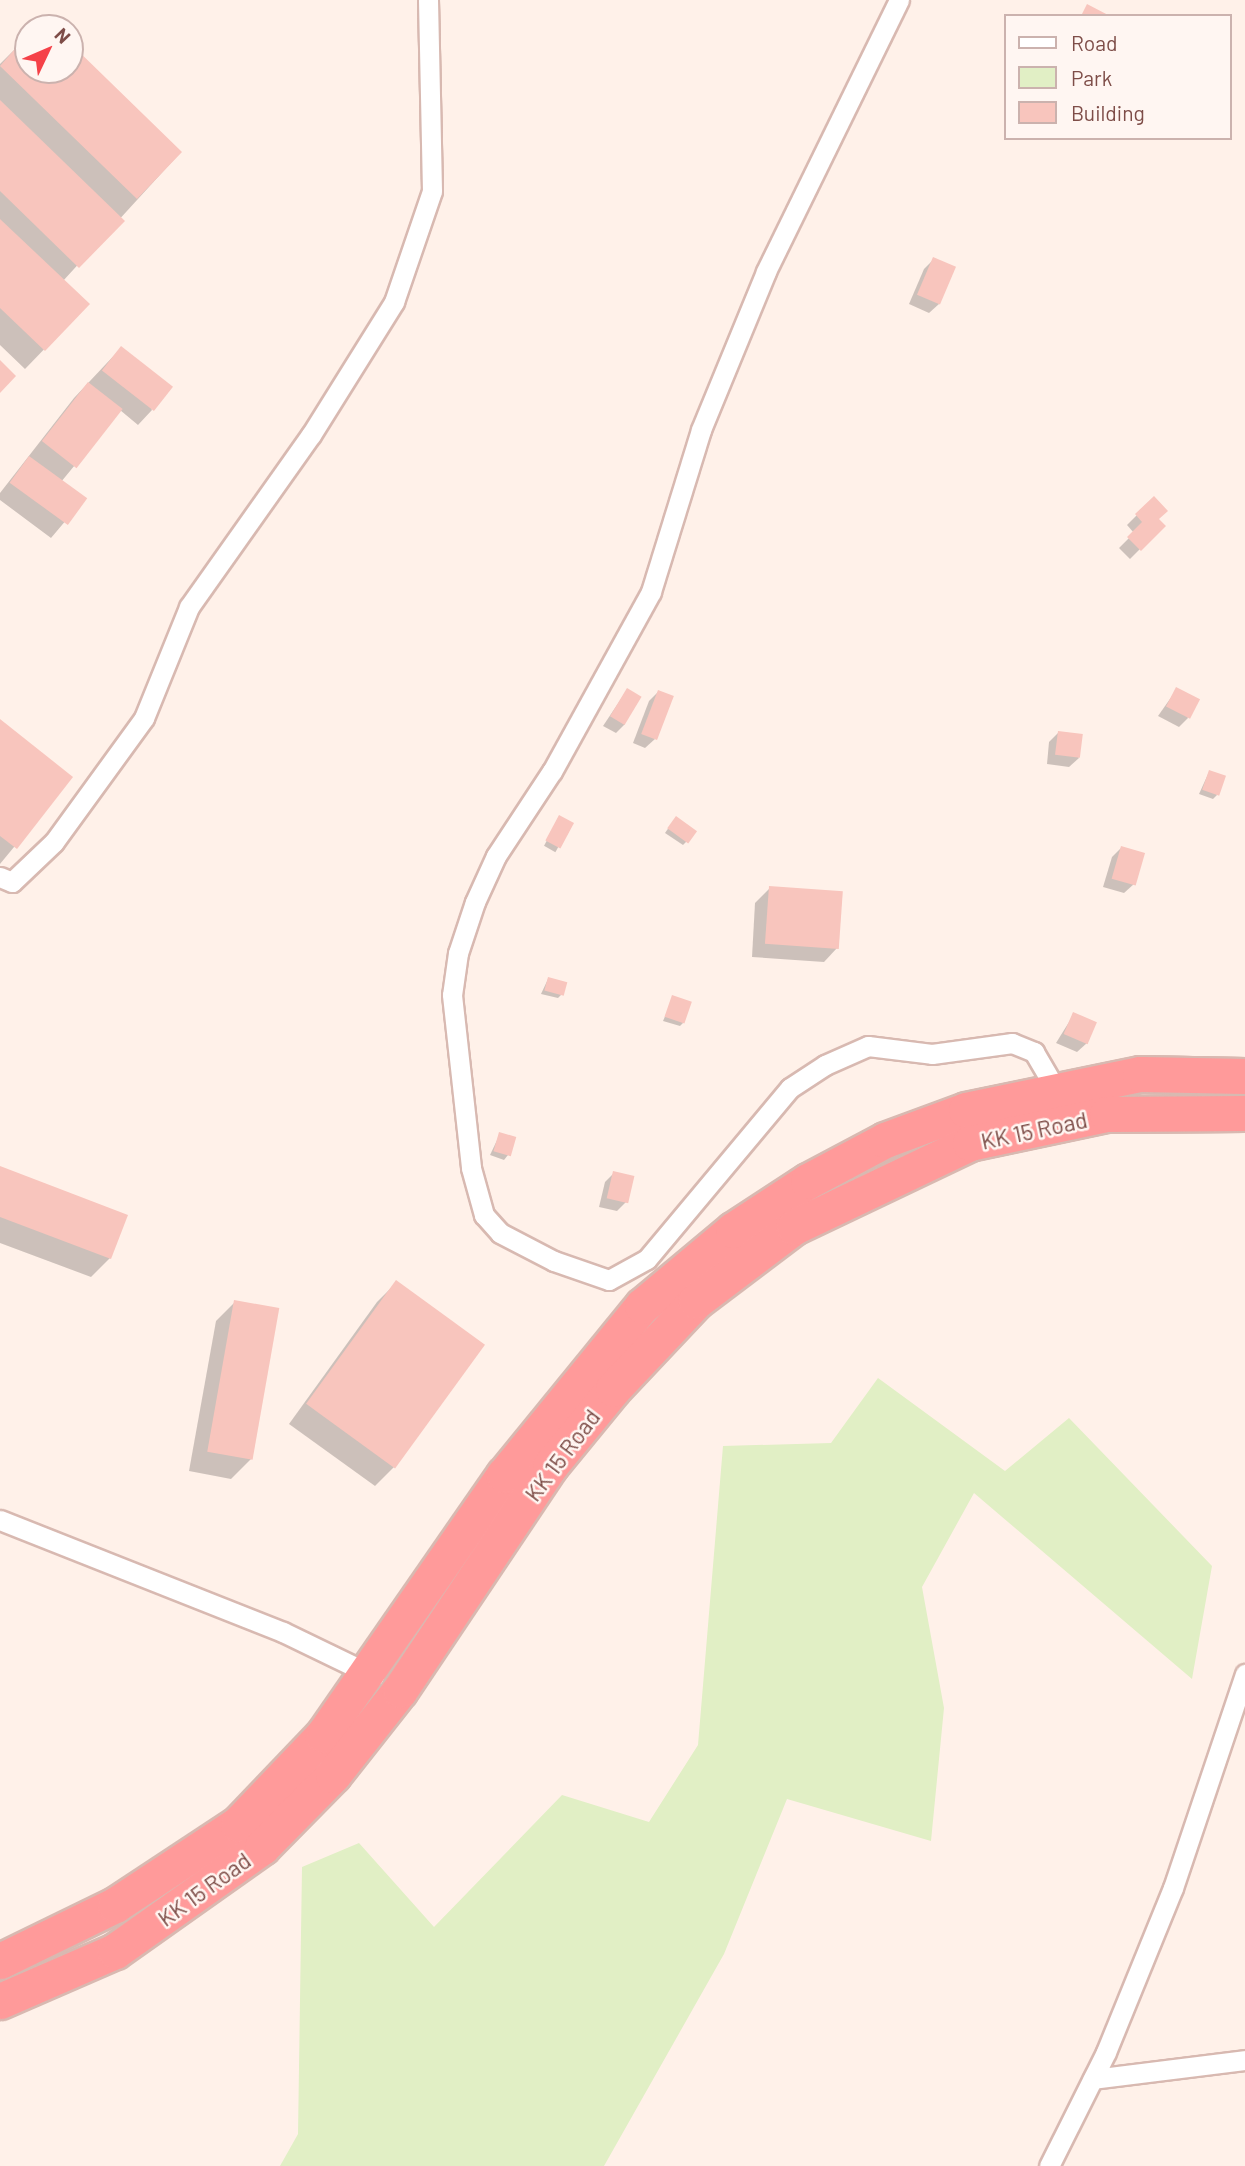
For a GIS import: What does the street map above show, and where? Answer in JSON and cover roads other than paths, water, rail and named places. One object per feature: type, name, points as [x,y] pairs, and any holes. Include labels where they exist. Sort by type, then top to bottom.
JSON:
[{"type":"highway","name":"KK 15 Road","points":[[0,1961],[115,1905],[239,1824],[323,1735],[369,1674],[504,1475],[642,1306],[733,1230],[808,1181],[874,1146],[966,1110],[1055,1088],[1140,1074],[1245,1076]]},
{"type":"highway","name":"KK 15 Road","points":[[0,2001],[115,1951],[262,1847],[333,1775],[400,1690],[550,1466],[612,1389],[696,1301],[794,1227],[970,1143],[1107,1114],[1245,1112]]},
{"type":"street","points":[[0,877],[12,882],[54,842],[144,718],[189,607],[311,435],[394,302],[432,191],[428,0]]},
{"type":"street","points":[[900,0],[766,272],[701,430],[651,592],[552,771],[496,856],[475,902],[458,953],[452,995],[471,1168],[484,1215],[500,1233],[554,1261],[610,1280],[647,1259],[790,1088],[836,1060],[868,1046],[932,1054],[1012,1043],[1034,1052],[1055,1088]]},
{"type":"street","points":[[0,1520],[283,1632],[400,1690]]},
{"type":"street","points":[[1049,2166],[1093,2079],[1173,1888],[1241,1697],[1245,1674]]},
{"type":"street","points":[[1093,2079],[1245,2060]]}]
